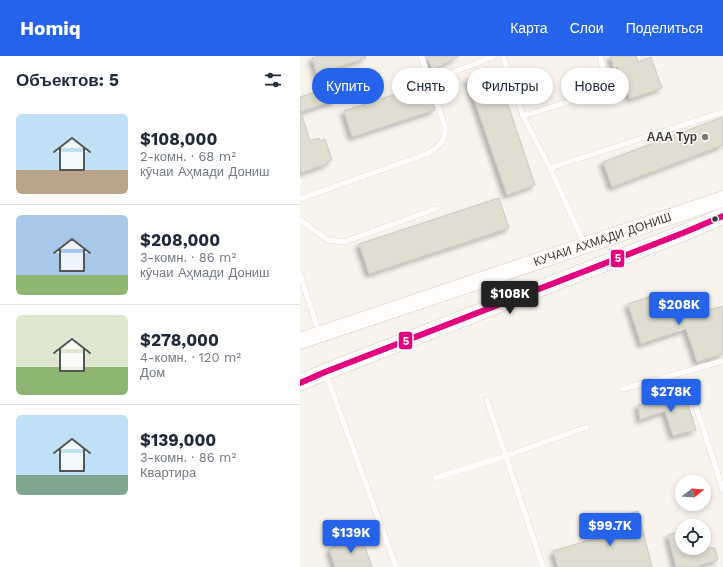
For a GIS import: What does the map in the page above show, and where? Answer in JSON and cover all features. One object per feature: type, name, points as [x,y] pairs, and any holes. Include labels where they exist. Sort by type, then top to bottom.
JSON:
[{"type":"street","name":"КУЧАИ АХМАДИ ДОНИШ","points":[[300,341],[723,199]]},
{"type":"street","points":[[300,383],[723,216]]},
{"type":"lane","points":[[421,56],[425,68]]},
{"type":"lane","points":[[459,70],[495,56]]},
{"type":"lane","points":[[503,56],[523,116],[550,168],[585,246]]},
{"type":"lane","points":[[523,116],[590,95],[603,86],[604,68],[600,56]]},
{"type":"lane","points":[[300,199],[429,153],[440,145],[445,134],[437,104]]},
{"type":"lane","points":[[550,168],[723,112]]},
{"type":"lane","points":[[300,220],[328,240],[344,242],[435,209]]},
{"type":"lane","points":[[300,274],[320,335]]},
{"type":"lane","points":[[623,389],[723,361]]},
{"type":"lane","points":[[325,372],[396,567]]},
{"type":"lane","points":[[691,391],[723,490]]},
{"type":"lane","points":[[487,400],[543,567]]},
{"type":"lane","points":[[435,478],[506,456],[587,427]]},
{"type":"building","points":[[319,56],[365,56],[366,58],[336,68],[315,68],[312,58]]},
{"type":"building","points":[[426,56],[459,56],[437,68],[432,68]]},
{"type":"building","points":[[610,56],[636,56],[638,62],[651,57],[662,88],[630,99],[629,68],[614,68]]},
{"type":"building","points":[[312,93],[312,104],[325,104],[300,112],[300,97]]},
{"type":"building","points":[[392,95],[392,104],[433,104],[435,110],[352,137],[344,111],[366,104],[384,104],[384,98]]},
{"type":"building","points":[[476,104],[508,104],[535,185],[507,195]]},
{"type":"building","points":[[300,115],[302,115],[310,141],[319,138],[320,141],[325,139],[332,160],[327,162],[327,164],[300,173]]},
{"type":"building","points":[[723,117],[723,145],[612,187],[603,162]]},
{"type":"building","points":[[499,198],[509,228],[369,274],[359,244]]},
{"type":"building","points":[[664,292],[674,321],[723,306],[723,354],[697,362],[686,329],[641,344],[628,304]]},
{"type":"building","points":[[684,392],[696,430],[673,436],[665,411],[640,420],[638,405]]},
{"type":"building","points":[[638,511],[652,567],[558,567],[553,551],[611,534],[608,520]]},
{"type":"building","points":[[675,533],[675,555],[711,555],[711,548],[715,548],[718,560],[695,567],[676,567],[668,535]]},
{"type":"building","points":[[361,535],[372,567],[335,567],[329,549]]},
{"type":"transit line","name":"5","points":[[300,383],[723,216]]},
{"type":"place","name":"ААА Тур","points":[[705,137]]}]
